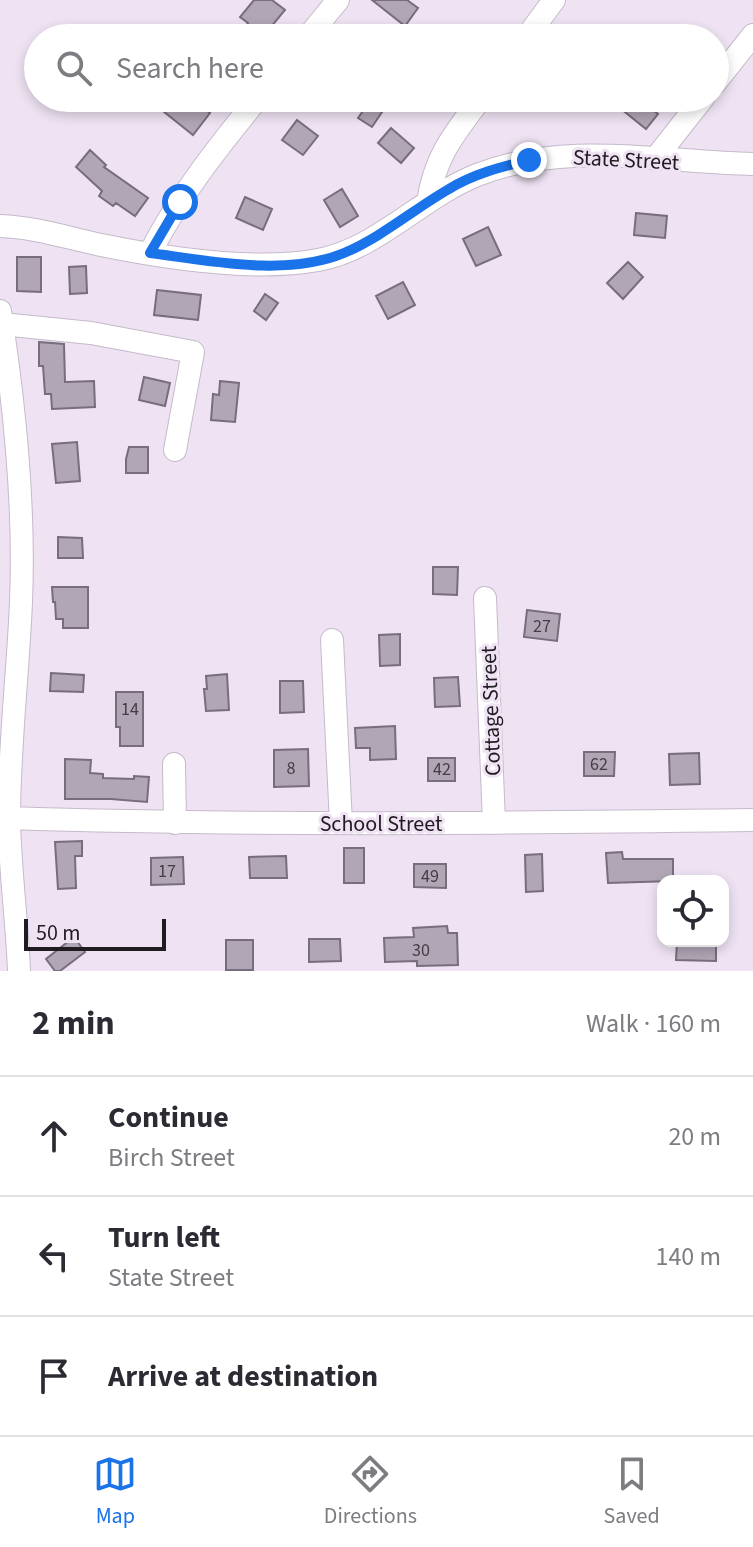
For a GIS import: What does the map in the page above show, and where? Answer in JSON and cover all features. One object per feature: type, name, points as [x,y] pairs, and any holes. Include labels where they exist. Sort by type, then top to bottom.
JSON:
[{"type":"street","points":[[318,24],[338,0]]},
{"type":"street","points":[[536,24],[554,0]]},
{"type":"street","points":[[729,65],[753,35]]},
{"type":"street","points":[[150,253],[196,177],[247,112]]},
{"type":"street","points":[[428,202],[431,181],[443,152],[471,112]]},
{"type":"street","points":[[655,159],[692,112]]},
{"type":"street","name":"State Street","points":[[0,226],[33,229],[150,253],[252,264],[295,264],[343,253],[452,187],[477,175],[529,160],[583,155],[753,164]]},
{"type":"street","points":[[19,971],[9,818],[21,577],[18,455],[5,389],[1,318],[193,352],[175,450]]},
{"type":"street","name":"Cottage Street","points":[[485,598],[494,823]]},
{"type":"street","points":[[332,640],[341,823]]},
{"type":"street","points":[[174,764],[175,823]]},
{"type":"street","name":"School Street","points":[[9,818],[175,823],[753,820]]},
{"type":"building","points":[[254,0],[272,0],[285,10],[273,24],[247,24],[240,17]]},
{"type":"building","points":[[372,0],[407,0],[418,8],[406,24]]},
{"type":"building","points":[[164,112],[210,113],[193,135]]},
{"type":"building","points":[[362,112],[382,112],[372,127],[358,118]]},
{"type":"building","points":[[625,112],[658,114],[646,129]]},
{"type":"building","points":[[297,120],[318,136],[303,155],[282,140]]},
{"type":"building","points":[[391,128],[414,148],[401,163],[378,143]]},
{"type":"building","points":[[90,150],[106,165],[104,167],[148,198],[135,216],[99,196],[102,191],[76,167]]},
{"type":"building","points":[[342,189],[358,216],[340,227],[324,200]]},
{"type":"building","points":[[245,197],[272,209],[263,230],[236,218]]},
{"type":"building","points":[[636,213],[667,216],[665,238],[634,235]]},
{"type":"building","points":[[488,227],[501,255],[476,266],[463,239]]},
{"type":"building","points":[[17,257],[41,257],[41,292],[17,291]]},
{"type":"building","points":[[628,262],[643,277],[623,299],[607,283]]},
{"type":"building","points":[[86,266],[87,293],[70,294],[69,267]]},
{"type":"building","points":[[403,282],[415,305],[388,319],[376,296]]},
{"type":"building","points":[[157,290],[201,295],[198,320],[154,315]]},
{"type":"building","points":[[265,294],[278,303],[266,320],[254,311]]},
{"type":"building","points":[[39,342],[64,344],[65,382],[94,381],[95,407],[52,409],[51,394],[45,394],[43,366],[39,366]]},
{"type":"building","points":[[144,377],[170,383],[165,406],[139,400]]},
{"type":"building","points":[[220,381],[239,383],[235,422],[211,420],[213,394],[219,395]]},
{"type":"building","points":[[77,442],[80,481],[56,483],[52,444]]},
{"type":"building","points":[[129,447],[148,447],[148,473],[126,473]]},
{"type":"building","points":[[58,537],[82,538],[83,558],[58,558]]},
{"type":"building","points":[[433,567],[458,567],[457,595],[433,594]]},
{"type":"building","points":[[52,587],[88,587],[88,628],[63,628],[63,619],[56,619]]},
{"type":"building","points":[[527,610],[560,614],[557,641],[524,637]]},
{"type":"building","points":[[400,634],[400,665],[380,666],[379,635]]},
{"type":"building","points":[[51,673],[84,675],[83,692],[50,691]]},
{"type":"building","points":[[227,674],[229,710],[206,711],[206,676]]},
{"type":"building","points":[[458,677],[460,706],[435,707],[434,678]]},
{"type":"building","points":[[280,681],[303,681],[304,712],[280,713]]},
{"type":"building","points":[[116,692],[143,692],[143,746],[120,746],[120,727],[116,727]]},
{"type":"building","points":[[395,726],[396,759],[370,760],[370,748],[356,748],[355,728]]},
{"type":"building","points":[[308,749],[309,786],[274,787],[274,750]]},
{"type":"building","points":[[584,752],[615,752],[614,776],[584,776]]},
{"type":"building","points":[[699,753],[700,784],[670,785],[669,754]]},
{"type":"building","points":[[428,758],[455,758],[455,781],[428,781]]},
{"type":"building","points":[[65,759],[91,760],[90,773],[103,774],[103,778],[149,777],[147,802],[65,799]]},
{"type":"building","points":[[82,841],[82,856],[75,856],[76,888],[58,889],[55,842]]},
{"type":"building","points":[[344,848],[364,848],[364,883],[344,883]]},
{"type":"building","points":[[622,852],[623,859],[673,859],[673,875],[657,875],[657,881],[608,883],[606,853]]},
{"type":"building","points":[[542,854],[543,891],[526,892],[525,855]]},
{"type":"building","points":[[286,856],[287,878],[250,878],[249,857]]},
{"type":"building","points":[[183,857],[184,884],[151,885],[151,858]]},
{"type":"building","points":[[414,864],[446,864],[446,888],[414,887]]},
{"type":"building","points":[[447,926],[448,933],[457,933],[458,965],[417,966],[417,961],[385,962],[384,938],[414,937],[413,928]]},
{"type":"building","points":[[74,937],[85,952],[60,971],[55,971],[46,959]]},
{"type":"building","points":[[309,939],[340,939],[341,961],[309,962]]},
{"type":"building","points":[[226,940],[253,940],[253,970],[226,970]]},
{"type":"building","points":[[677,947],[716,947],[716,961],[676,960]]},
{"type":"route","points":[[180,202],[150,253],[237,263],[295,264],[343,253],[452,187],[477,175],[529,160]]}]
